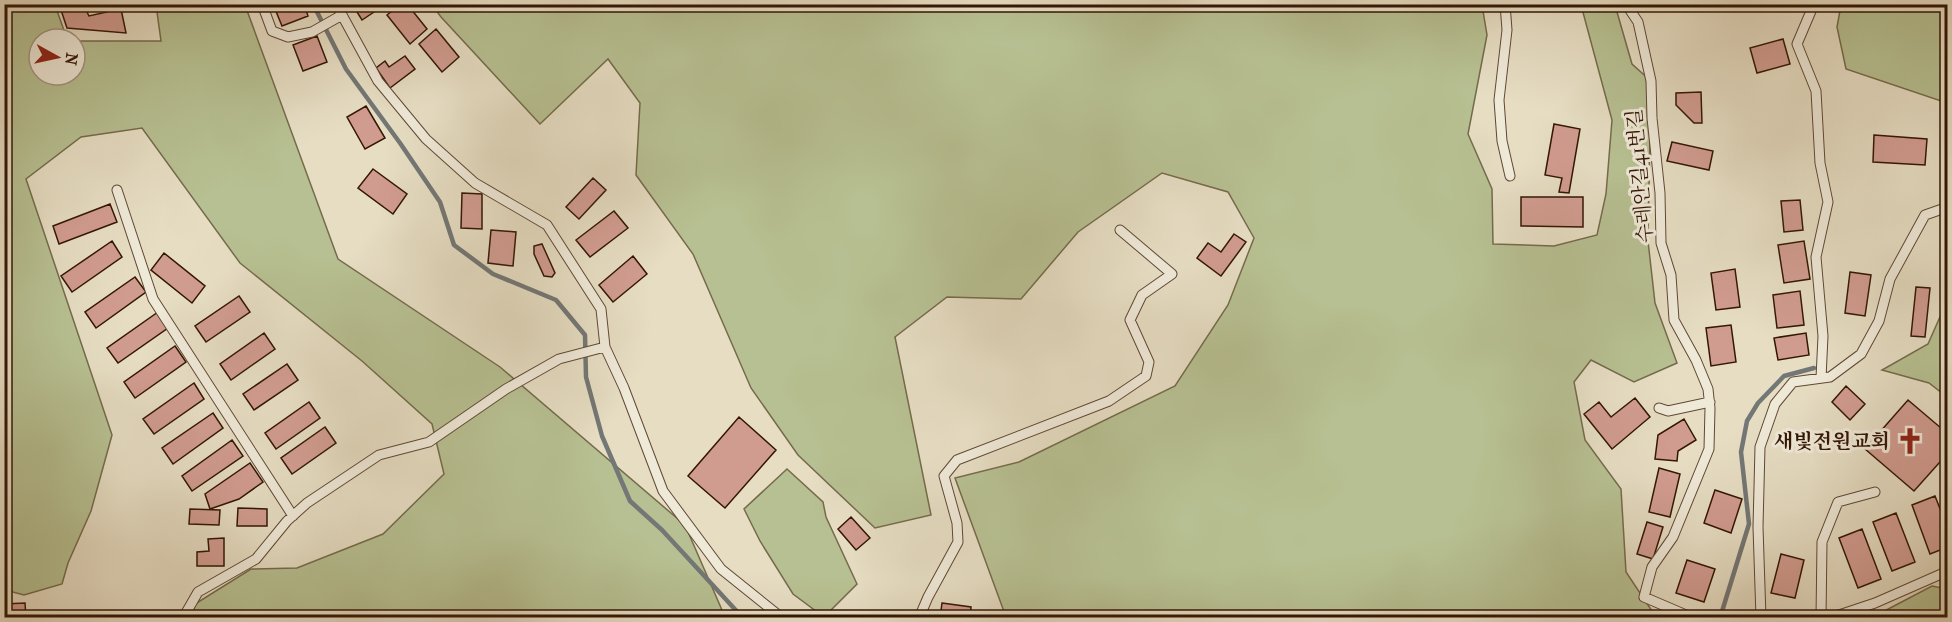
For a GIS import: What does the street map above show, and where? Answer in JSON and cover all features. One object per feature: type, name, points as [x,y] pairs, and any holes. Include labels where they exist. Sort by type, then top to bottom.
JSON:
[{"type":"lane","points":[[262,4],[272,31],[288,37],[314,31],[342,15]]},
{"type":"lane","points":[[336,4],[378,81],[426,139],[476,183],[547,225],[600,309],[600,348],[624,388],[663,491],[722,569],[782,618]]},
{"type":"lane","points":[[1505,4],[1507,30],[1499,100],[1502,141],[1510,176]]},
{"type":"lane","name":"수레안길41번길","points":[[1626,4],[1638,22],[1651,81],[1652,118],[1660,193],[1661,243],[1671,275],[1674,320],[1696,360],[1708,389],[1710,402],[1709,449],[1672,537],[1652,567],[1644,597],[1693,618]]},
{"type":"lane","points":[[1633,16],[1634,4]]},
{"type":"lane","points":[[1814,4],[1797,44],[1816,91],[1820,163],[1828,202],[1816,257],[1822,336],[1821,378]]},
{"type":"lane","points":[[117,190],[153,298],[293,516]]},
{"type":"lane","points":[[1761,618],[1758,527],[1760,447],[1775,404],[1793,382],[1830,377],[1861,354],[1879,321],[1890,279],[1925,215],[1947,207]]},
{"type":"lane","points":[[919,618],[958,542],[957,523],[944,476],[957,460],[1109,401],[1146,376],[1149,362],[1130,320],[1142,295],[1172,274],[1120,230]]},
{"type":"lane","points":[[183,618],[198,592],[256,559],[307,503],[379,455],[429,442],[506,389],[559,359],[600,348]]},
{"type":"lane","points":[[1659,408],[1668,411],[1710,402]]},
{"type":"lane","points":[[1821,618],[1822,542],[1838,502],[1875,492]]},
{"type":"lane","points":[[1830,618],[1875,603],[1947,571]]},
{"type":"green space","points":[[4,5],[55,5],[63,27],[27,27],[27,87],[87,87],[87,41],[161,41],[156,5],[245,5],[338,259],[500,367],[685,525],[725,617],[191,617],[195,604],[251,569],[297,568],[383,534],[444,474],[432,424],[362,361],[240,263],[142,128],[81,137],[26,179],[112,435],[91,511],[68,563],[62,584],[24,595],[5,590]]},
{"type":"green space","points":[[432,5],[1482,5],[1487,35],[1468,134],[1492,189],[1493,244],[1554,246],[1597,235],[1606,194],[1612,120],[1581,5],[1615,5],[1632,64],[1651,81],[1648,241],[1655,303],[1677,363],[1634,382],[1591,360],[1574,382],[1585,440],[1621,489],[1626,572],[1656,617],[1006,617],[955,478],[1019,462],[1175,386],[1228,305],[1254,238],[1228,192],[1162,173],[1078,232],[1021,299],[947,297],[895,337],[931,515],[875,528],[798,455],[751,388],[693,254],[636,175],[640,103],[608,59],[540,124]]},
{"type":"green space","points":[[1841,5],[1947,5],[1947,103],[1846,69],[1837,27]]},
{"type":"green space","points":[[1947,301],[1947,397],[1929,383],[1882,370],[1928,344]]},
{"type":"green space","points":[[787,469],[823,502],[826,517],[857,584],[824,617],[793,594],[760,541],[744,509]]},
{"type":"green space","points":[[1932,586],[1947,589],[1947,617],[1873,617]]},
{"type":"building","points":[[59,4],[83,4],[89,16],[107,12],[105,4],[120,4],[126,33],[87,30],[87,27],[67,27]]},
{"type":"building","points":[[273,4],[304,4],[308,16],[282,26]]},
{"type":"building","points":[[352,4],[386,4],[362,20]]},
{"type":"building","points":[[400,4],[407,4],[427,29],[410,44],[387,15]]},
{"type":"building","points":[[436,29],[459,57],[442,72],[419,44]]},
{"type":"building","points":[[317,36],[327,62],[303,71],[293,45]]},
{"type":"building","points":[[1783,39],[1790,64],[1757,73],[1750,48]]},
{"type":"building","points":[[405,56],[415,69],[390,88],[376,68],[385,61],[389,67]]},
{"type":"building","points":[[1701,92],[1702,123],[1694,123],[1676,105],[1676,93]]},
{"type":"building","points":[[366,106],[385,138],[365,149],[347,117]]},
{"type":"building","points":[[1554,124],[1580,129],[1569,193],[1559,192],[1562,178],[1545,175]]},
{"type":"building","points":[[1874,135],[1927,139],[1925,165],[1873,162]]},
{"type":"building","points":[[1672,142],[1713,151],[1709,170],[1667,161]]},
{"type":"building","points":[[373,169],[407,194],[393,214],[358,188]]},
{"type":"building","points":[[593,178],[606,190],[579,219],[566,207]]},
{"type":"building","points":[[462,193],[482,194],[482,229],[461,228]]},
{"type":"building","points":[[1521,197],[1583,197],[1583,227],[1521,226]]},
{"type":"building","points":[[1800,200],[1803,230],[1784,232],[1781,201]]},
{"type":"building","points":[[110,204],[117,222],[59,244],[53,226]]},
{"type":"building","points":[[614,211],[628,228],[590,257],[576,240]]},
{"type":"building","points":[[491,230],[516,232],[513,266],[488,263]]},
{"type":"building","points":[[1234,234],[1246,242],[1221,276],[1197,258],[1208,243],[1221,252]]},
{"type":"building","points":[[112,241],[122,257],[72,292],[61,276]]},
{"type":"building","points":[[1804,241],[1810,279],[1784,283],[1778,245]]},
{"type":"building","points":[[542,244],[555,273],[552,277],[544,276],[534,254],[534,246]]},
{"type":"building","points":[[164,253],[205,286],[192,303],[151,270]]},
{"type":"building","points":[[633,256],[647,274],[613,302],[599,285]]},
{"type":"building","points":[[1735,269],[1740,307],[1716,310],[1711,273]]},
{"type":"building","points":[[1850,272],[1871,275],[1865,316],[1845,313]]},
{"type":"building","points":[[135,277],[146,292],[96,328],[85,312]]},
{"type":"building","points":[[1916,287],[1930,288],[1925,337],[1911,336]]},
{"type":"building","points":[[1800,291],[1804,325],[1777,328],[1773,295]]},
{"type":"building","points":[[239,296],[250,312],[206,342],[195,326]]},
{"type":"building","points":[[158,312],[168,328],[118,363],[107,348]]},
{"type":"building","points":[[1731,325],[1736,362],[1711,366],[1706,328]]},
{"type":"building","points":[[264,333],[275,349],[231,380],[220,364]]},
{"type":"building","points":[[1806,333],[1809,355],[1778,360],[1774,338]]},
{"type":"building","points":[[175,346],[186,362],[135,398],[124,382]]},
{"type":"building","points":[[287,364],[298,380],[254,410],[243,394]]},
{"type":"building","points":[[194,383],[204,399],[154,434],[143,419]]},
{"type":"building","points":[[1846,386],[1865,404],[1850,420],[1832,402]]},
{"type":"building","points":[[1635,398],[1650,417],[1612,449],[1584,414],[1599,402],[1611,417]]},
{"type":"building","name":"새빛전원교회","points":[[1908,400],[1948,434],[1948,453],[1914,491],[1865,449]]},
{"type":"building","points":[[309,402],[320,418],[276,449],[265,433]]},
{"type":"building","points":[[213,413],[223,428],[173,464],[162,448]]},
{"type":"building","points":[[739,417],[776,450],[725,508],[688,476]]},
{"type":"building","points":[[1684,419],[1696,440],[1678,451],[1677,461],[1655,459],[1658,435]]},
{"type":"building","points":[[325,427],[336,443],[292,474],[281,458]]},
{"type":"building","points":[[232,440],[243,456],[192,491],[182,476]]},
{"type":"building","points":[[250,463],[263,482],[239,499],[210,509],[205,494]]},
{"type":"building","points":[[1659,468],[1680,474],[1670,517],[1649,512]]},
{"type":"building","points":[[1715,490],[1742,499],[1731,533],[1704,523]]},
{"type":"building","points":[[1935,496],[1948,529],[1948,547],[1930,554],[1912,505]]},
{"type":"building","points":[[238,508],[267,509],[267,526],[237,526]]},
{"type":"building","points":[[190,509],[220,510],[219,525],[189,524]]},
{"type":"building","points":[[1896,513],[1915,562],[1892,571],[1873,522]]},
{"type":"building","points":[[851,517],[870,538],[856,550],[838,529]]},
{"type":"building","points":[[1647,522],[1663,527],[1653,559],[1637,554]]},
{"type":"building","points":[[1862,529],[1881,579],[1858,588],[1839,538]]},
{"type":"building","points":[[224,538],[224,566],[197,566],[197,552],[209,551],[208,539]]},
{"type":"building","points":[[1781,554],[1804,560],[1795,598],[1771,593]]},
{"type":"building","points":[[1687,560],[1715,569],[1704,602],[1676,593]]},
{"type":"building","points":[[25,603],[26,618],[4,618],[4,604]]},
{"type":"building","points":[[942,603],[971,607],[970,618],[940,618]]},
{"type":"waterway","points":[[313,4],[346,69],[440,202],[454,245],[493,274],[556,300],[585,335],[586,377],[602,436],[630,501],[662,530],[743,618]]},
{"type":"waterway","points":[[1720,618],[1749,524],[1741,452],[1747,421],[1758,403],[1784,376],[1814,368]]},
{"type":"place","name":"새빛전원교회","points":[[1910,441]]}]
